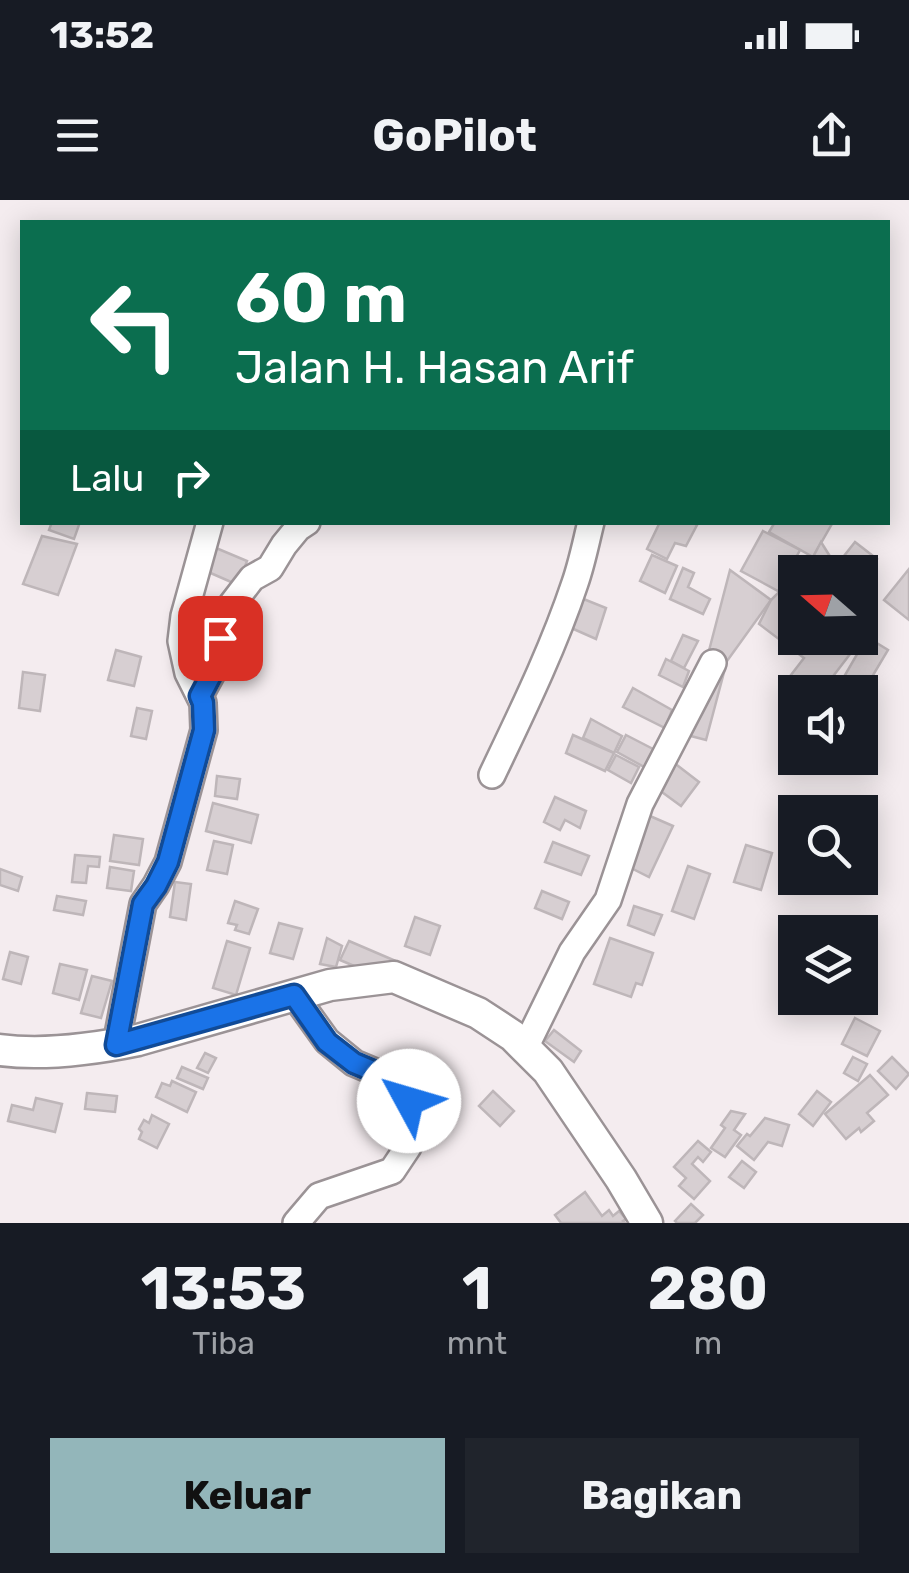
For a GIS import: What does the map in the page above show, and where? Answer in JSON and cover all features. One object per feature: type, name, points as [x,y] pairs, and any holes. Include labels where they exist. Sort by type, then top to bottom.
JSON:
[{"type":"main road","points":[[0,1050],[23,1053],[116,1045],[330,985],[394,977],[478,1013],[525,1048],[548,1071],[647,1223]]},
{"type":"street","points":[[116,1045],[143,904],[168,862],[204,730],[203,703],[188,673],[181,641],[209,525]]},
{"type":"street","points":[[200,696],[218,662],[224,619],[232,604],[252,578],[270,568],[303,525]]},
{"type":"street","points":[[492,775],[518,725],[564,612],[591,525]]},
{"type":"street","points":[[525,1048],[572,952],[608,900],[640,804],[714,664]]},
{"type":"street","points":[[294,995],[327,1042],[354,1063],[392,1079],[409,1101],[414,1126],[408,1148],[392,1171],[319,1196],[296,1223]]},
{"type":"building","points":[[51,525],[79,525],[74,539],[49,530]]},
{"type":"building","points":[[659,525],[697,525],[686,546],[675,543],[667,559],[647,549]]},
{"type":"building","points":[[773,525],[831,525],[814,555],[769,532]]},
{"type":"building","points":[[763,531],[800,550],[797,555],[778,555],[778,591],[741,571]]},
{"type":"building","points":[[42,536],[77,544],[58,595],[23,584]]},
{"type":"building","points":[[821,542],[829,555],[814,555]]},
{"type":"building","points":[[855,542],[872,555],[845,555]]},
{"type":"building","points":[[216,548],[247,561],[238,585],[206,571]]},
{"type":"building","points":[[652,555],[677,566],[665,593],[640,581]]},
{"type":"building","points":[[683,568],[694,573],[688,587],[710,599],[703,614],[670,599]]},
{"type":"building","points":[[909,569],[909,620],[884,600]]},
{"type":"building","points":[[730,570],[771,600],[727,661],[706,740],[687,735]]},
{"type":"building","points":[[778,593],[778,638],[759,624]]},
{"type":"building","points":[[581,598],[606,608],[596,639],[569,627]]},
{"type":"building","points":[[683,635],[698,641],[684,668],[671,661]]},
{"type":"building","points":[[878,644],[888,650],[873,675],[845,675],[857,655],[878,655]]},
{"type":"building","points":[[116,650],[141,657],[134,686],[108,680]]},
{"type":"building","points":[[800,655],[849,655],[834,675],[791,675],[804,658]]},
{"type":"building","points":[[666,659],[689,671],[683,687],[659,675]]},
{"type":"building","points":[[23,672],[45,675],[40,711],[19,708]]},
{"type":"building","points":[[633,688],[672,710],[665,728],[623,707]]},
{"type":"building","points":[[137,708],[152,711],[146,739],[131,736]]},
{"type":"building","points":[[591,719],[622,736],[614,753],[583,738]]},
{"type":"building","points":[[573,735],[614,753],[605,771],[566,753]]},
{"type":"building","points":[[626,735],[655,750],[646,768],[617,752]]},
{"type":"building","points":[[616,755],[639,767],[631,783],[608,770]]},
{"type":"building","points":[[673,762],[699,782],[681,806],[655,787]]},
{"type":"building","points":[[217,776],[240,779],[237,799],[215,796]]},
{"type":"building","points":[[555,797],[586,811],[580,828],[565,820],[560,830],[544,822]]},
{"type":"building","points":[[213,803],[258,815],[251,843],[206,831]]},
{"type":"building","points":[[650,816],[673,826],[649,877],[627,866]]},
{"type":"building","points":[[114,835],[143,839],[139,865],[110,861]]},
{"type":"building","points":[[214,841],[233,845],[227,874],[207,870]]},
{"type":"building","points":[[553,842],[589,856],[581,875],[545,862]]},
{"type":"building","points":[[746,845],[772,853],[761,890],[734,882]]},
{"type":"building","points":[[75,855],[100,857],[99,867],[88,866],[86,883],[72,882]]},
{"type":"building","points":[[688,866],[710,874],[694,919],[672,911]]},
{"type":"building","points":[[110,867],[134,871],[131,891],[107,888]]},
{"type":"building","points":[[0,869],[22,877],[18,891],[0,885]]},
{"type":"building","points":[[175,882],[191,884],[186,920],[170,917]]},
{"type":"building","points":[[542,891],[569,902],[562,919],[535,908]]},
{"type":"building","points":[[57,896],[86,901],[83,915],[54,910]]},
{"type":"building","points":[[235,901],[258,909],[249,934],[228,923]]},
{"type":"building","points":[[634,906],[662,915],[654,935],[628,925]]},
{"type":"building","points":[[415,917],[440,926],[430,955],[405,946]]},
{"type":"building","points":[[279,923],[302,929],[293,959],[270,953]]},
{"type":"building","points":[[327,938],[342,946],[336,967],[320,964]]},
{"type":"building","points":[[610,938],[653,953],[642,985],[636,983],[631,997],[594,984]]},
{"type":"building","points":[[227,941],[250,948],[236,995],[213,988]]},
{"type":"building","points":[[349,941],[405,965],[397,984],[340,960]]},
{"type":"building","points":[[10,952],[28,957],[21,984],[3,979]]},
{"type":"building","points":[[60,964],[87,970],[79,1000],[53,993]]},
{"type":"building","points":[[92,976],[112,981],[101,1018],[81,1013]]},
{"type":"building","points":[[855,1018],[880,1031],[867,1056],[842,1044]]},
{"type":"building","points":[[554,1030],[581,1051],[574,1062],[545,1041]]},
{"type":"building","points":[[205,1053],[216,1058],[208,1073],[197,1068]]},
{"type":"building","points":[[853,1057],[867,1064],[858,1081],[844,1073]]},
{"type":"building","points":[[892,1057],[909,1074],[896,1089],[878,1071]]},
{"type":"building","points":[[182,1067],[208,1078],[203,1089],[177,1078]]},
{"type":"building","points":[[870,1075],[888,1095],[867,1113],[874,1121],[846,1139],[825,1114]]},
{"type":"building","points":[[172,1081],[196,1092],[187,1112],[156,1097],[162,1083],[170,1086]]},
{"type":"building","points":[[493,1091],[514,1111],[500,1126],[479,1106]]},
{"type":"building","points":[[817,1091],[831,1102],[813,1126],[799,1114]]},
{"type":"building","points":[[87,1093],[117,1096],[115,1112],[85,1109]]},
{"type":"building","points":[[36,1098],[62,1104],[55,1132],[8,1121],[12,1105],[33,1110]]},
{"type":"building","points":[[731,1111],[745,1114],[734,1130],[741,1135],[725,1157],[711,1148]]},
{"type":"building","points":[[152,1115],[169,1124],[157,1148],[139,1139],[139,1129],[144,1120],[149,1123]]},
{"type":"building","points":[[765,1118],[789,1125],[782,1146],[768,1142],[754,1160],[737,1146]]},
{"type":"building","points":[[698,1141],[711,1152],[703,1162],[698,1157],[692,1164],[710,1181],[694,1199],[679,1186],[686,1178],[674,1167]]},
{"type":"building","points":[[742,1161],[756,1172],[744,1188],[729,1177]]},
{"type":"building","points":[[585,1192],[602,1216],[609,1210],[613,1216],[619,1211],[625,1223],[561,1223],[555,1215]]},
{"type":"building","points":[[691,1204],[703,1215],[695,1223],[677,1223],[675,1221]]},
{"type":"route","points":[[220,638],[218,662],[200,696],[204,730],[168,862],[143,904],[116,1045],[294,995],[327,1042],[354,1063],[392,1079],[409,1101]]}]
